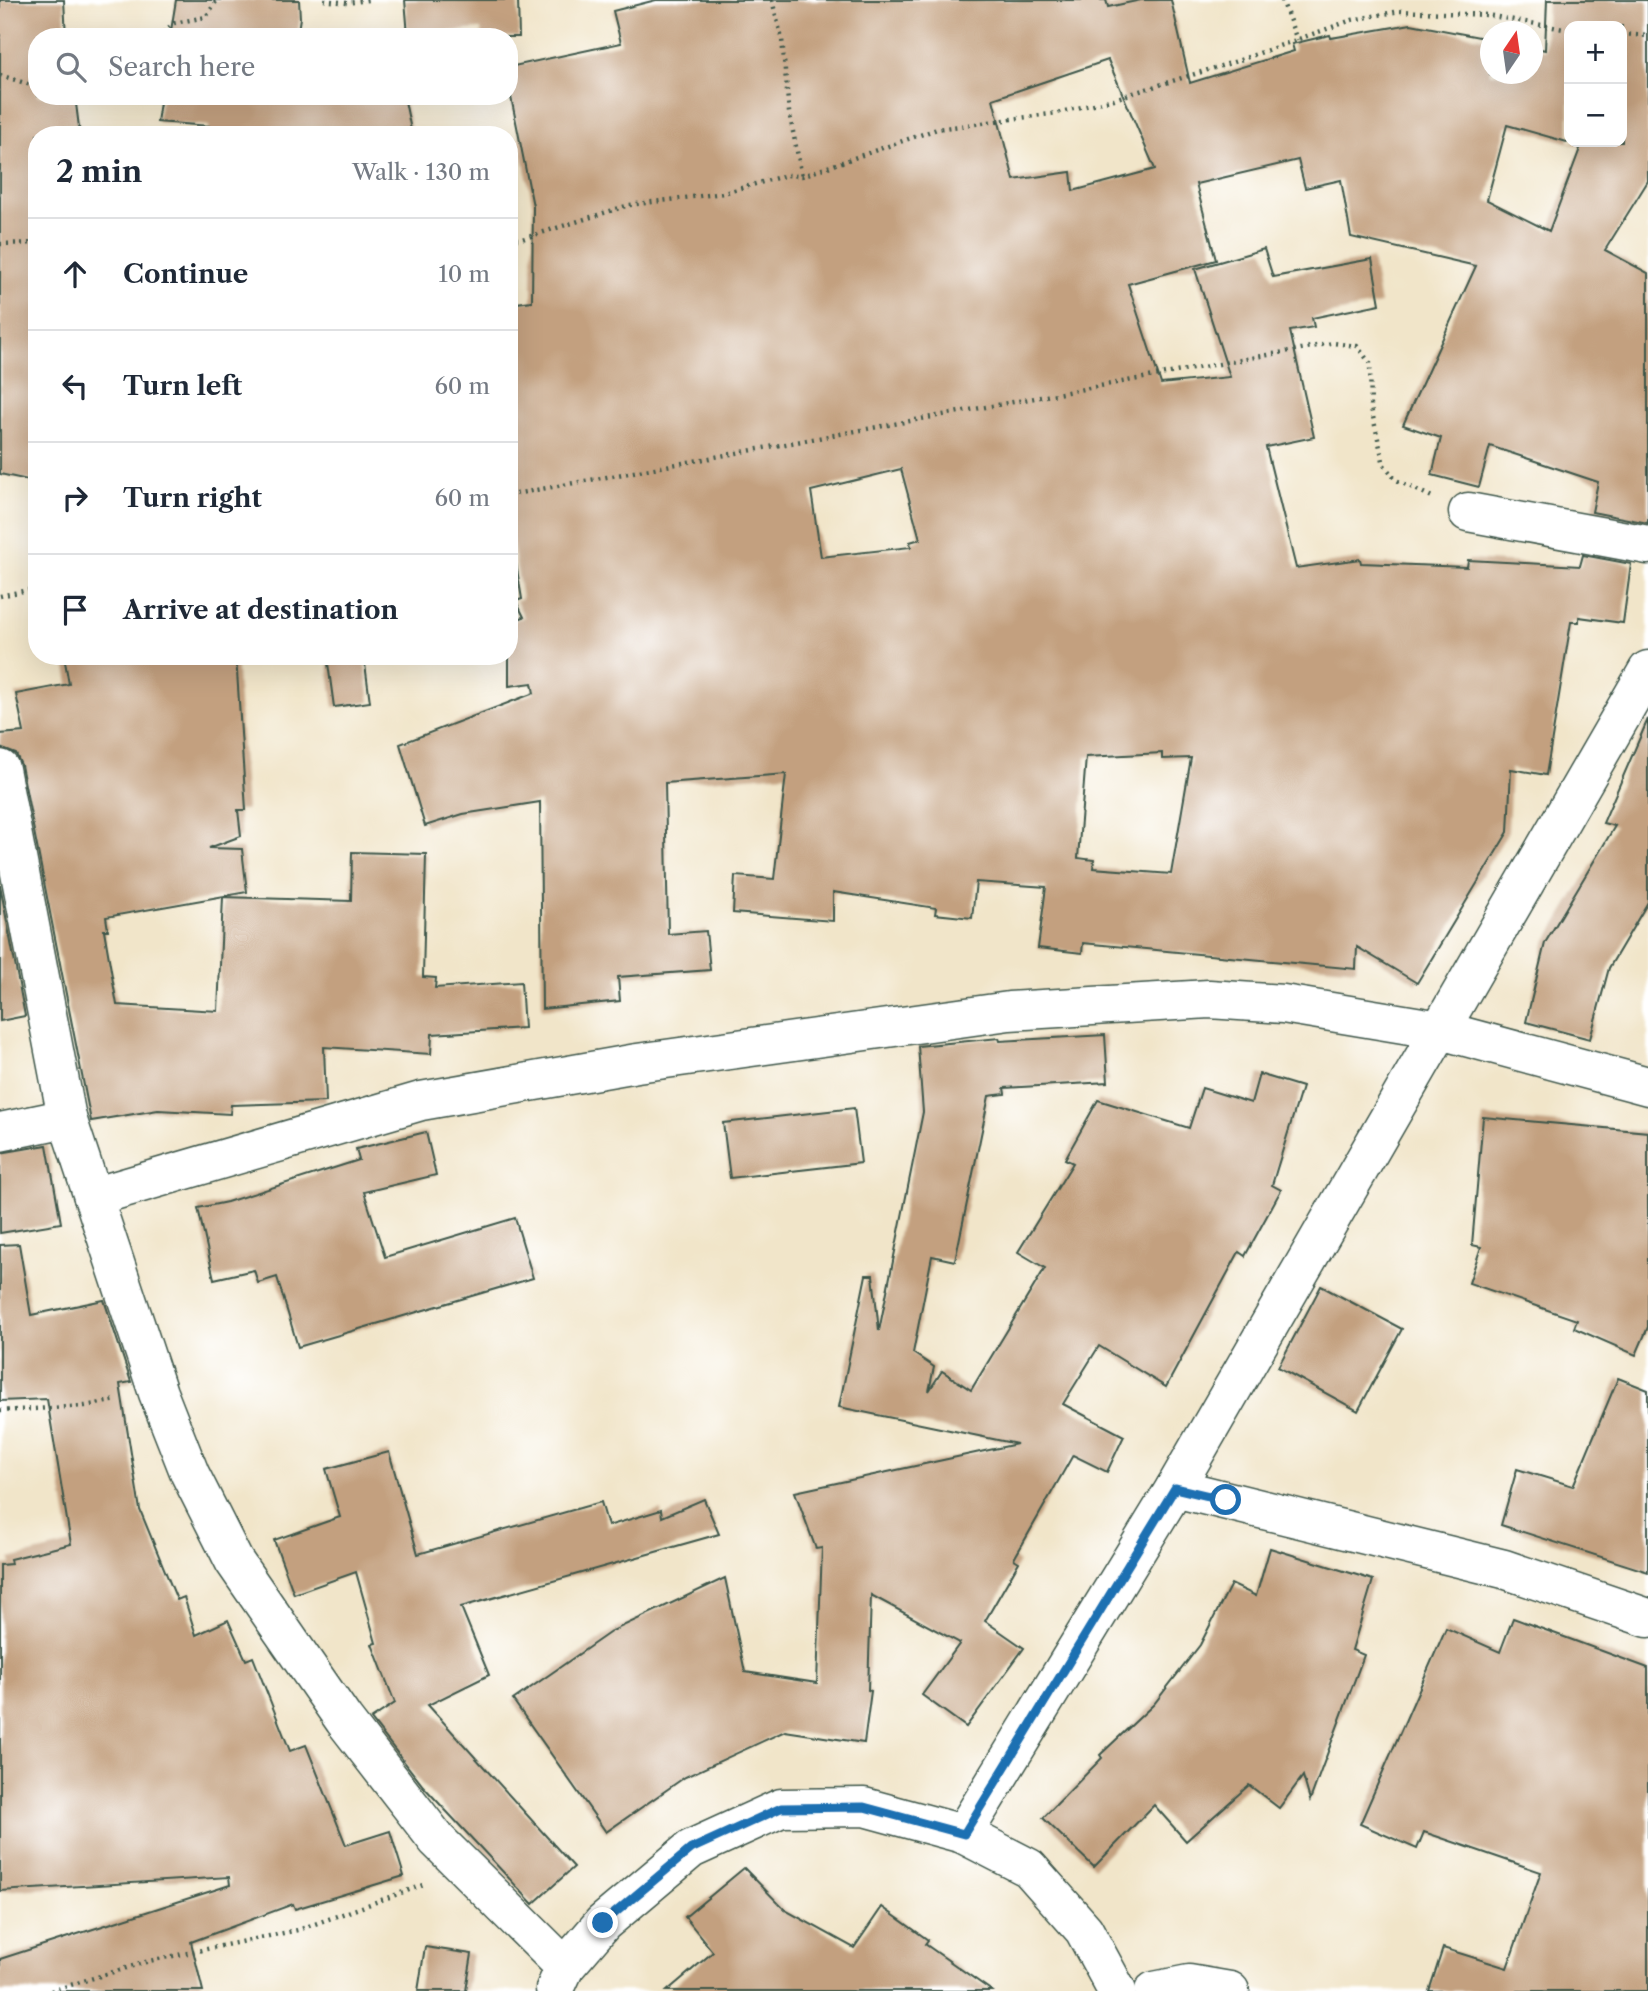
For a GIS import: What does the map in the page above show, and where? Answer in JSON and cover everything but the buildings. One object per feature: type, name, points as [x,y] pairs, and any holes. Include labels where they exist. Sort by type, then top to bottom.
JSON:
[{"type":"street","points":[[1468,512],[1648,545]]},
{"type":"street","points":[[964,1834],[1175,1488],[1648,670]]},
{"type":"street","points":[[0,769],[67,1118],[158,1393],[190,1474],[234,1561],[353,1731],[436,1840],[464,1867],[559,1979],[603,1923],[691,1849],[781,1808],[864,1807],[964,1834],[1029,1868],[1084,1930],[1117,1991]]},
{"type":"street","points":[[93,1198],[421,1101],[636,1063],[1009,1011],[1209,999],[1283,1004],[1440,1030],[1648,1086]]},
{"type":"street","points":[[0,1132],[67,1118]]},
{"type":"street","points":[[1175,1488],[1504,1569],[1648,1618]]},
{"type":"street","points":[[1154,1991],[1189,1984],[1230,1991]]},
{"type":"path","points":[[168,28],[174,23],[206,17],[217,0]]},
{"type":"path","points":[[324,0],[347,3],[368,0]]},
{"type":"path","points":[[772,0],[782,39],[789,112],[802,176]]},
{"type":"path","points":[[1282,0],[1297,40]]},
{"type":"path","points":[[518,239],[629,205],[724,193],[787,176],[802,176],[937,129],[1068,110],[1224,65],[1352,20],[1400,11],[1487,15],[1564,29]]},
{"type":"path","points":[[1627,34],[1648,36]]},
{"type":"path","points":[[0,75],[28,84]]},
{"type":"path","points":[[0,244],[28,243]]},
{"type":"path","points":[[518,493],[1333,343],[1357,346],[1370,363],[1371,408],[1384,465],[1396,480],[1468,512]]},
{"type":"path","points":[[0,596],[28,589]]},
{"type":"path","points":[[0,1411],[85,1406],[158,1393]]},
{"type":"path","points":[[51,1991],[149,1961],[298,1930],[464,1867]]},
{"type":"route","points":[[603,1923],[691,1849],[781,1808],[864,1807],[964,1834],[1175,1488],[1226,1500]]}]
